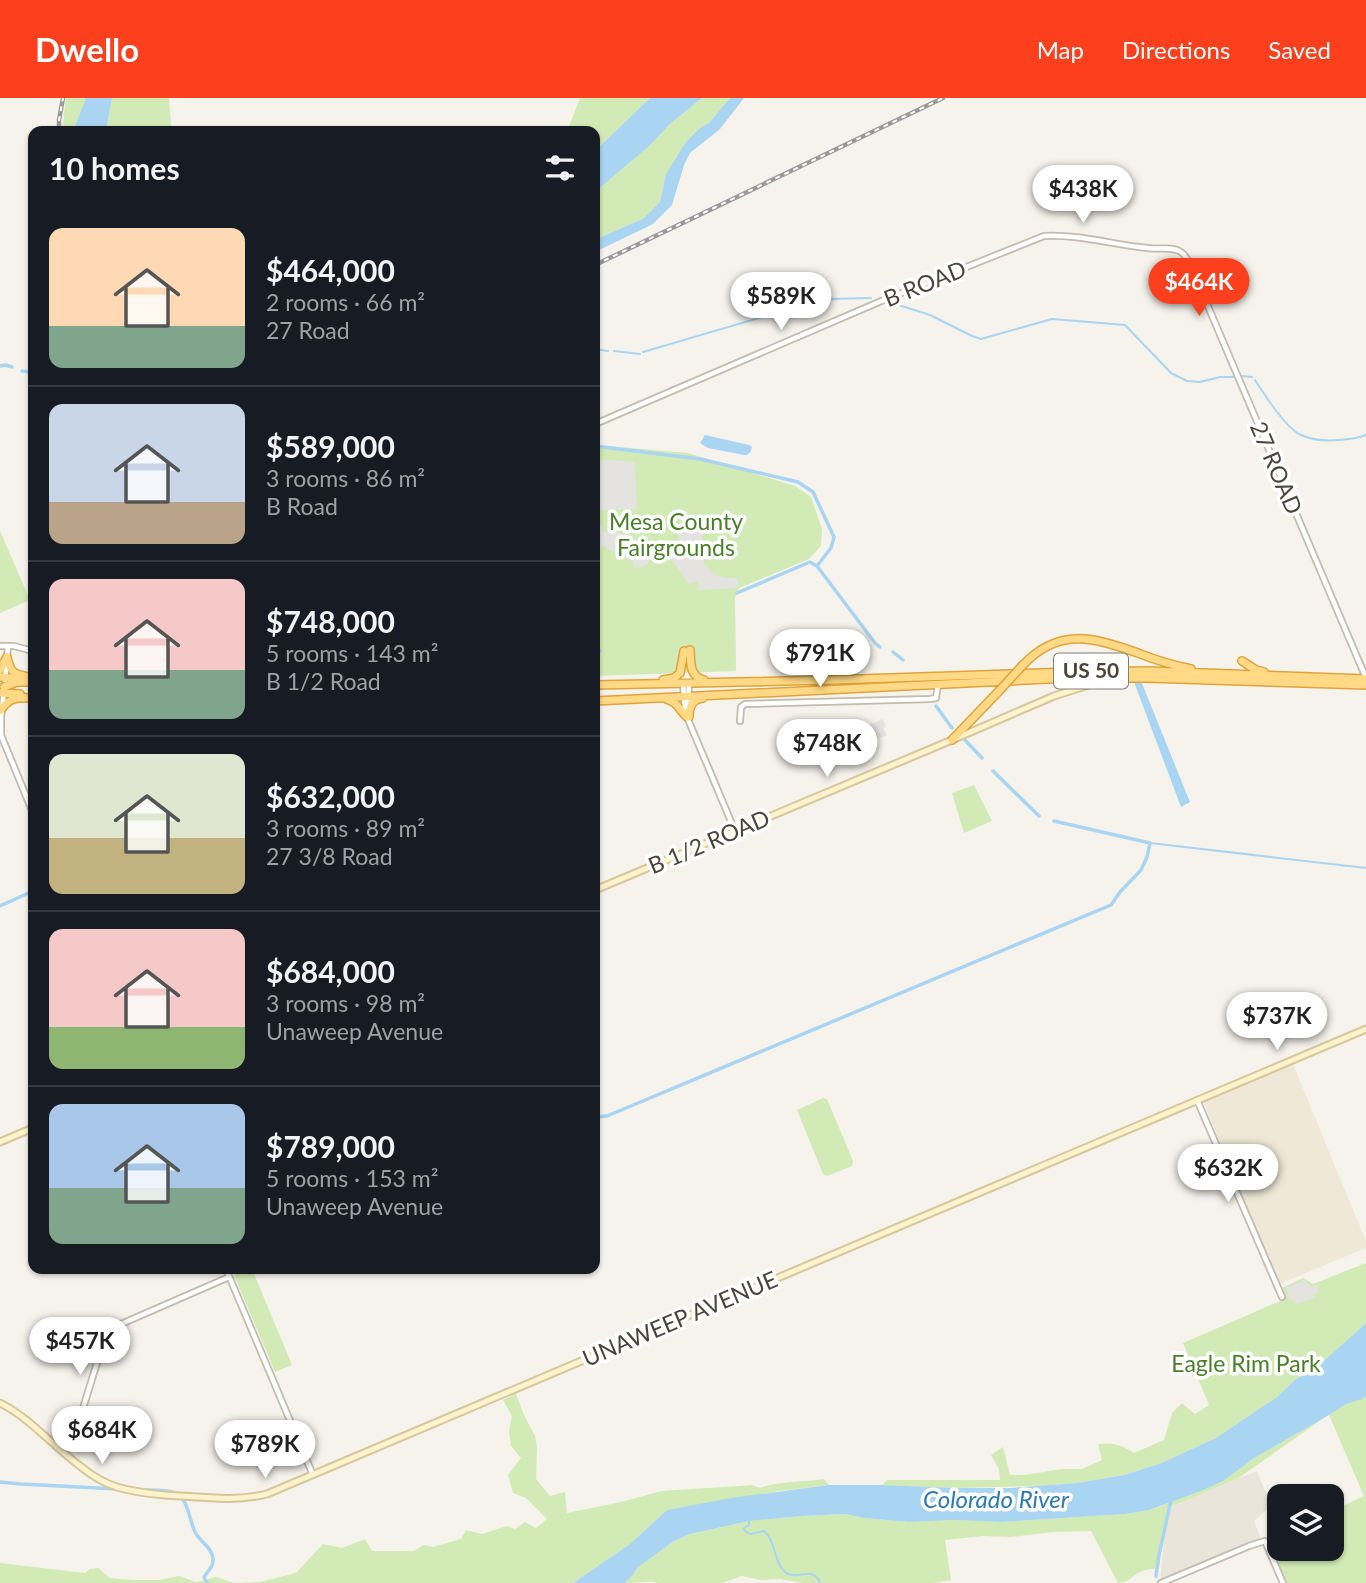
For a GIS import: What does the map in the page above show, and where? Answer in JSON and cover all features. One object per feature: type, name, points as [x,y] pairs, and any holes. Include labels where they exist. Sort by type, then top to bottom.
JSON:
[{"type":"highway","points":[[952,740],[1030,658],[1050,645],[1069,639],[1083,638],[1120,646],[1196,670],[1197,673]]},
{"type":"highway","points":[[608,685],[674,678],[680,673],[687,650],[694,676],[700,680],[771,682]]},
{"type":"highway","points":[[0,670],[7,657]]},
{"type":"highway","points":[[7,657],[13,672],[28,679]]},
{"type":"highway","points":[[1242,661],[1256,670],[1296,676]]},
{"type":"highway","name":"US 50","points":[[600,701],[916,685],[950,676],[1082,671],[1197,673],[1366,685]]},
{"type":"highway","name":"US 50","points":[[600,685],[1148,678],[1220,680],[1269,675],[1366,679]]},
{"type":"highway","points":[[1095,683],[1148,678]]},
{"type":"highway","points":[[3,685],[28,681]]},
{"type":"highway","points":[[662,697],[676,693],[685,684]]},
{"type":"highway","points":[[3,685],[28,695]]},
{"type":"highway","points":[[689,718],[690,706],[698,698],[745,696],[762,692]]},
{"type":"highway","points":[[662,697],[676,703],[689,718]]},
{"type":"highway","points":[[1,712],[5,704],[13,699],[28,698]]},
{"type":"main road","name":"B 1/2 ROAD","points":[[600,888],[1054,696],[1095,683]]},
{"type":"main road","name":"UNAWEEP AVENUE","points":[[0,1403],[14,1410],[78,1465],[98,1479],[116,1486],[152,1494],[221,1499],[244,1499],[267,1494],[1366,1029]]},
{"type":"main road","points":[[0,1142],[28,1130]]},
{"type":"street","name":"B ROAD","points":[[600,422],[879,302],[1044,236],[1072,236],[1150,249],[1174,249],[1186,257]]},
{"type":"street","name":"27 ROAD","points":[[1186,257],[1366,679]]},
{"type":"street","points":[[0,646],[28,650]]},
{"type":"street","points":[[8,646],[0,732],[28,801]]},
{"type":"street","points":[[740,721],[741,707],[745,704],[936,698],[937,680]]},
{"type":"street","points":[[685,684],[689,718],[735,831]]},
{"type":"street","points":[[1198,1100],[1282,1297]]},
{"type":"street","points":[[228,1274],[313,1475]]},
{"type":"street","points":[[61,1450],[76,1431],[104,1340],[109,1332],[116,1326],[229,1277]]},
{"type":"street","points":[[1161,1583],[1265,1541],[1283,1583]]},
{"type":"shaded area","points":[[600,459],[635,462],[637,509],[600,510]]},
{"type":"shaded area","points":[[602,525],[603,532],[619,532],[629,535],[628,539],[630,536],[638,541],[648,551],[648,564],[634,568],[633,560],[630,561],[624,555],[625,552],[622,554],[607,549],[607,546],[601,549]]},
{"type":"shaded area","points":[[684,529],[704,529],[701,553],[705,564],[717,575],[738,578],[738,588],[696,590],[700,586],[696,581],[688,583],[668,552],[669,545],[680,539],[677,533]]},
{"type":"shaded area","points":[[883,719],[886,727],[883,728],[887,735],[854,749],[851,742],[847,743],[844,735]]},
{"type":"shaded area","points":[[1293,1064],[1366,1241],[1366,1248],[1279,1284],[1203,1101]]},
{"type":"shaded area","points":[[1304,1280],[1312,1287],[1316,1285],[1319,1292],[1314,1294],[1315,1297],[1296,1305],[1287,1297],[1286,1288]]},
{"type":"shaded area","points":[[1257,1471],[1267,1496],[1267,1510],[1254,1521],[1261,1539],[1160,1582],[1167,1508]]},
{"type":"green space","points":[[66,98],[86,98],[76,126],[63,126]]},
{"type":"green space","points":[[112,98],[169,98],[171,126],[107,126]]},
{"type":"green space","points":[[580,98],[650,98],[600,146],[600,126],[569,126]]},
{"type":"green space","points":[[702,98],[730,98],[709,123],[700,128],[666,174],[660,202],[644,218],[600,238],[600,188],[648,147],[670,124]]},
{"type":"green space","name":"Mesa County Fairgrounds","points":[[600,445],[688,453],[795,486],[811,497],[822,529],[821,546],[809,559],[739,588],[735,598],[736,671],[600,676]]},
{"type":"green space","points":[[0,531],[28,601],[0,613]]},
{"type":"green space","points":[[974,785],[992,821],[964,833],[952,793]]},
{"type":"green space","points":[[823,1098],[827,1099],[853,1161],[852,1166],[827,1176],[823,1174],[797,1110]]},
{"type":"green space","name":"Eagle Rim Park","points":[[1366,1263],[1366,1323],[1316,1368],[1296,1379],[1277,1397],[1216,1438],[1159,1464],[1124,1475],[1077,1483],[955,1488],[882,1485],[887,1480],[1000,1480],[999,1469],[991,1455],[1003,1447],[1010,1475],[1025,1475],[1082,1469],[1102,1460],[1098,1444],[1117,1445],[1134,1453],[1164,1440],[1172,1413],[1182,1403],[1195,1414],[1209,1405],[1183,1343],[1285,1299],[1282,1288],[1303,1278],[1313,1284]]},
{"type":"green space","points":[[254,1274],[292,1365],[275,1372],[234,1275]]},
{"type":"green space","points":[[1366,1389],[1366,1583],[1286,1583],[1277,1561],[1344,1561],[1344,1505],[1364,1496],[1329,1415]]},
{"type":"green space","points":[[516,1394],[535,1436],[536,1479],[550,1496],[565,1492],[567,1513],[662,1491],[752,1485],[760,1488],[824,1479],[829,1485],[667,1510],[630,1544],[573,1583],[236,1583],[260,1582],[296,1573],[323,1544],[342,1548],[365,1539],[372,1551],[414,1551],[424,1545],[433,1547],[461,1539],[466,1530],[482,1534],[507,1526],[515,1529],[525,1522],[536,1528],[547,1519],[526,1498],[513,1493],[508,1475],[521,1458],[511,1446],[509,1432],[512,1416],[503,1400]]},
{"type":"green space","points":[[1324,1418],[1237,1479],[1167,1508],[1159,1568],[1142,1571],[1123,1582],[1118,1583],[1091,1531],[945,1540],[951,1580],[934,1583],[803,1583],[742,1576],[722,1583],[625,1583],[637,1568],[674,1541],[690,1534],[749,1521],[845,1514],[909,1522],[1002,1522],[1149,1510],[1222,1481],[1254,1458]]},
{"type":"green space","points":[[0,1563],[85,1573],[98,1568],[110,1578],[133,1580],[159,1580],[179,1576],[196,1582],[216,1577],[234,1583],[0,1583]]},
{"type":"water","points":[[86,98],[112,98],[107,126],[76,126]]},
{"type":"water","points":[[650,98],[702,98],[600,188],[600,146]]},
{"type":"water","points":[[730,98],[744,98],[720,129],[690,153],[672,205],[653,224],[600,250],[600,238],[644,218],[660,202],[666,174],[686,142],[709,123]]},
{"type":"water","points":[[705,435],[749,445],[752,447],[751,451],[744,455],[708,448],[700,443]]},
{"type":"water","points":[[1141,681],[1190,802],[1181,807],[1134,682]]},
{"type":"water","name":"Colorado River","points":[[1366,1323],[1366,1396],[1346,1404],[1254,1458],[1223,1481],[1149,1510],[1002,1522],[909,1522],[845,1514],[749,1521],[690,1534],[674,1541],[637,1568],[625,1583],[573,1583],[630,1544],[667,1510],[829,1485],[1011,1488],[1077,1483],[1124,1475],[1159,1464],[1216,1438],[1277,1397],[1296,1379],[1316,1368]]},
{"type":"waterway","points":[[643,352],[817,301],[871,298]]},
{"type":"waterway","points":[[889,302],[930,315],[981,339],[1052,319],[1125,325],[1171,373],[1187,381],[1234,377]]},
{"type":"waterway","points":[[600,350],[608,351]]},
{"type":"waterway","points":[[614,351],[640,354]]},
{"type":"waterway","points":[[0,366],[12,367]]},
{"type":"waterway","points":[[22,371],[28,372]]},
{"type":"waterway","points":[[1241,376],[1252,377]]},
{"type":"waterway","points":[[1255,380],[1282,419],[1301,435],[1330,440],[1353,439],[1366,435]]},
{"type":"waterway","points":[[600,447],[700,459],[798,482],[813,492],[834,537],[831,548],[817,566]]},
{"type":"waterway","points":[[737,593],[810,562],[817,566],[880,647]]},
{"type":"waterway","points":[[893,652],[903,660]]},
{"type":"waterway","points":[[936,706],[952,728]]},
{"type":"waterway","points":[[965,740],[982,758]]},
{"type":"waterway","points":[[993,771],[1039,816]]},
{"type":"waterway","points":[[600,1117],[607,1116],[1111,905],[1141,870],[1150,843],[1054,821]]},
{"type":"waterway","points":[[1150,843],[1366,868]]},
{"type":"waterway","points":[[0,906],[28,893]]},
{"type":"waterway","points":[[0,1482],[117,1489]]},
{"type":"waterway","points":[[138,1490],[172,1492],[183,1499],[195,1532],[212,1554],[213,1564],[204,1577],[207,1583]]},
{"type":"waterway","points":[[1156,1576],[1171,1500]]},
{"type":"waterway","points":[[749,1520],[745,1531],[750,1534],[764,1531],[768,1535],[778,1562],[785,1572],[790,1575],[813,1575],[820,1583]]},
{"type":"railway","points":[[59,126],[63,98]]},
{"type":"railway","points":[[600,263],[943,98]]}]
